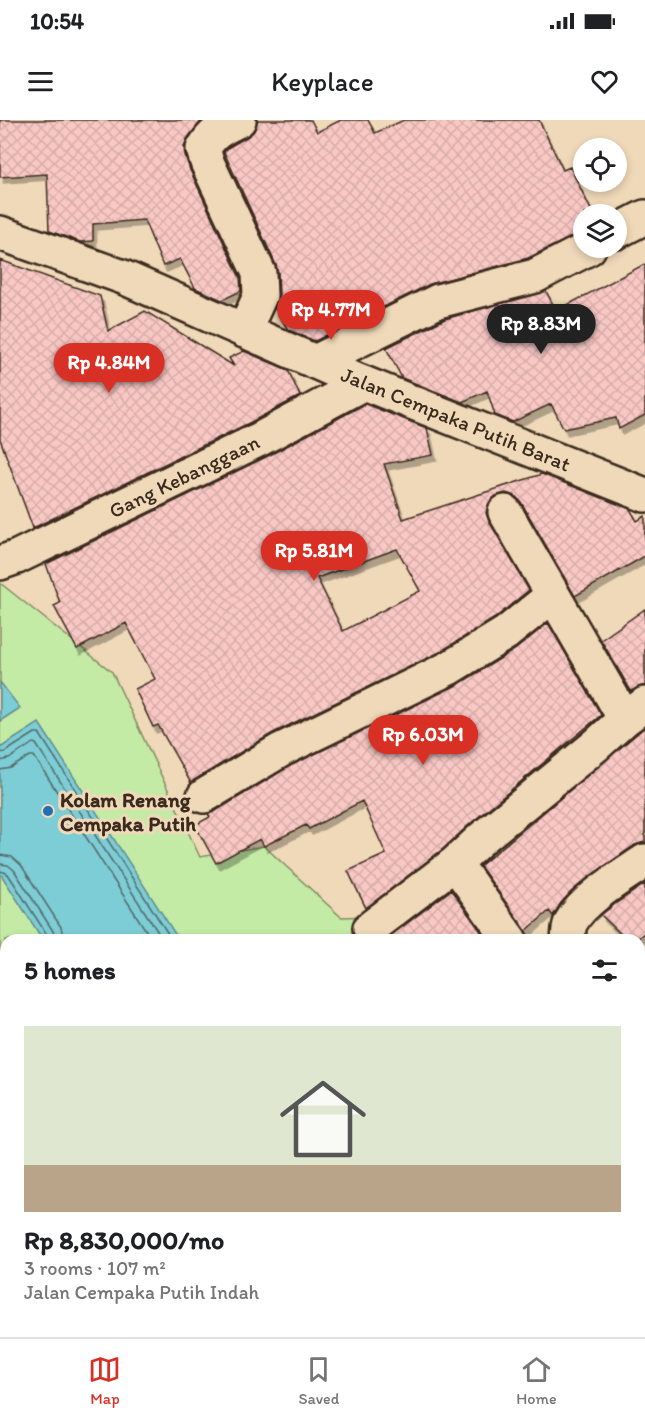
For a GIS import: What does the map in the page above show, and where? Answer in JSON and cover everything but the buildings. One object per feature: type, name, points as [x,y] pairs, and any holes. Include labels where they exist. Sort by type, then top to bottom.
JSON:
[{"type":"street","points":[[239,120],[210,137],[203,149],[259,273],[260,296],[244,331]]},
{"type":"street","points":[[627,226],[645,217]]},
{"type":"street","name":"Jalan Cempaka Putih Barat","points":[[0,233],[123,278],[364,383],[645,495]]},
{"type":"street","points":[[315,362],[438,301],[535,276],[573,256]]},
{"type":"street","name":"Gang Kebanggaan","points":[[0,563],[17,557],[260,439],[364,383]]},
{"type":"street","points":[[370,928],[455,863],[482,838],[635,712],[553,595],[505,512]]},
{"type":"street","points":[[204,796],[281,750],[449,668],[506,633],[553,595]]},
{"type":"street","points":[[569,934],[570,924],[578,910],[645,861]]},
{"type":"street","points":[[455,863],[506,934]]},
{"type":"green space","points":[[0,583],[112,672],[200,857],[264,846],[341,917],[412,915],[429,934],[0,934]]},
{"type":"water","points":[[0,682],[20,708],[0,721]]},
{"type":"water","name":"Kolam Renang Cempaka Putih","points":[[39,723],[175,934],[39,934],[0,873],[0,748]]},
{"type":"place","name":"Kolam Renang Cempaka Putih","points":[[48,811]]}]
